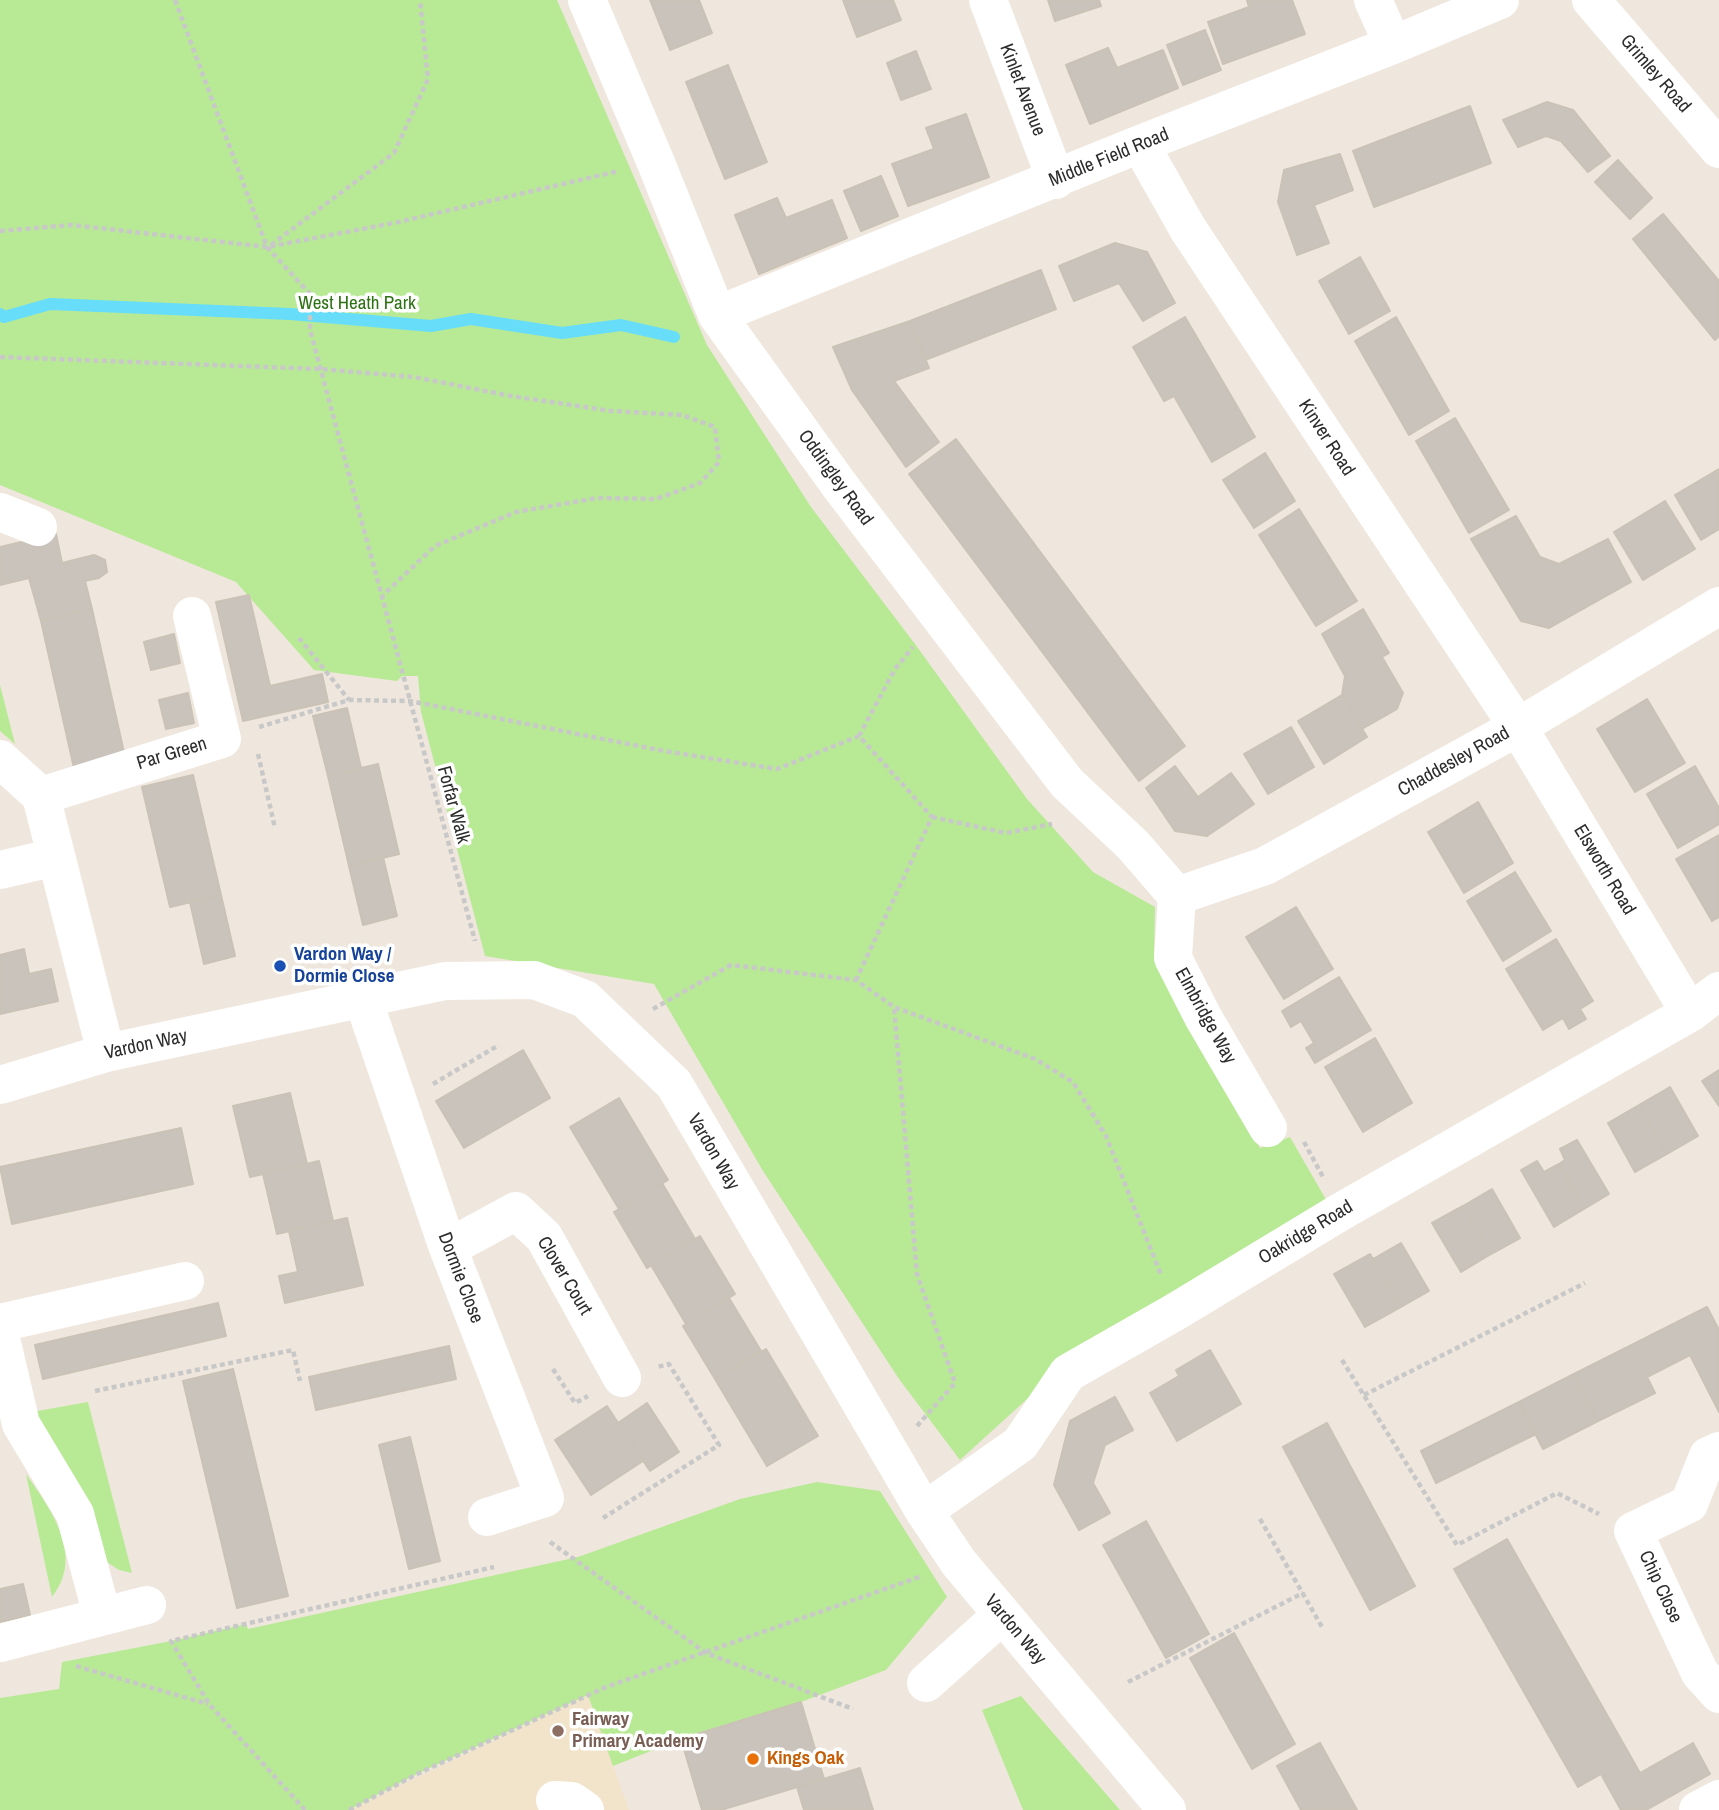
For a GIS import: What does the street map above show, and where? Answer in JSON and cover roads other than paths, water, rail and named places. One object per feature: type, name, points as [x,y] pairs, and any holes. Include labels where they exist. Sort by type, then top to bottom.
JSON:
[{"type":"street","name":"Oddingley Road","points":[[587,0],[717,316],[840,486],[1067,783],[1133,845],[1177,897]]},
{"type":"street","name":"Kinlet Avenue","points":[[988,0],[1056,180]]},
{"type":"street","points":[[1373,0],[1393,46]]},
{"type":"street","name":"Middle Field Road","points":[[717,316],[1140,144],[1393,46],[1500,0]]},
{"type":"street","name":"Grimley Road","points":[[1591,0],[1719,149]]},
{"type":"street","name":"Kinver Road","points":[[1140,144],[1188,229],[1518,727]]},
{"type":"street","points":[[0,512],[38,527]]},
{"type":"street","name":"Chaddesley Road","points":[[1177,897],[1265,866],[1518,727],[1719,606]]},
{"type":"street","name":"Par Green","points":[[40,796],[237,734],[192,616]]},
{"type":"street","name":"Elsworth Road","points":[[1518,727],[1705,1002]]},
{"type":"street","points":[[0,759],[40,796],[106,1053]]},
{"type":"street","points":[[0,870],[56,857]]},
{"type":"street","name":"Elmbridge Way","points":[[1177,897],[1173,958],[1203,1017],[1268,1128]]},
{"type":"street","name":"Vardon Way","points":[[0,1085],[106,1053],[445,981],[534,980],[585,999],[674,1084],[924,1511],[959,1563],[1167,1810]]},
{"type":"street","name":"Dormie Close","points":[[363,999],[448,1248],[545,1498],[487,1517]]},
{"type":"street","name":"Oakridge Road","points":[[924,1511],[1020,1444],[1068,1373],[1705,1002]]},
{"type":"street","name":"Clover Court","points":[[448,1248],[516,1211],[544,1237],[622,1378]]},
{"type":"street","points":[[0,1323],[184,1281]]},
{"type":"street","points":[[0,1334],[21,1424],[75,1514],[102,1615]]},
{"type":"street","name":"Chip Close","points":[[1719,1451],[1708,1456],[1689,1504],[1633,1531],[1700,1673],[1719,1694]]},
{"type":"street","points":[[0,1643],[147,1605]]},
{"type":"street","points":[[926,1683],[1002,1615]]},
{"type":"street","points":[[1698,1810],[1719,1799]]},
{"type":"waterway","points":[[0,314],[4,317],[50,304],[290,314],[431,326],[471,319],[562,333],[621,325],[674,337]]},
{"type":"place","name":"Vardon Way / Dormie Close","points":[[280,966]]},
{"type":"place","name":"Fairway Primary Academy","points":[[558,1731]]},
{"type":"place","name":"Kings Oak","points":[[753,1759]]},
{"type":"park label","name":"West Heath Park","points":[[357,304]]}]
